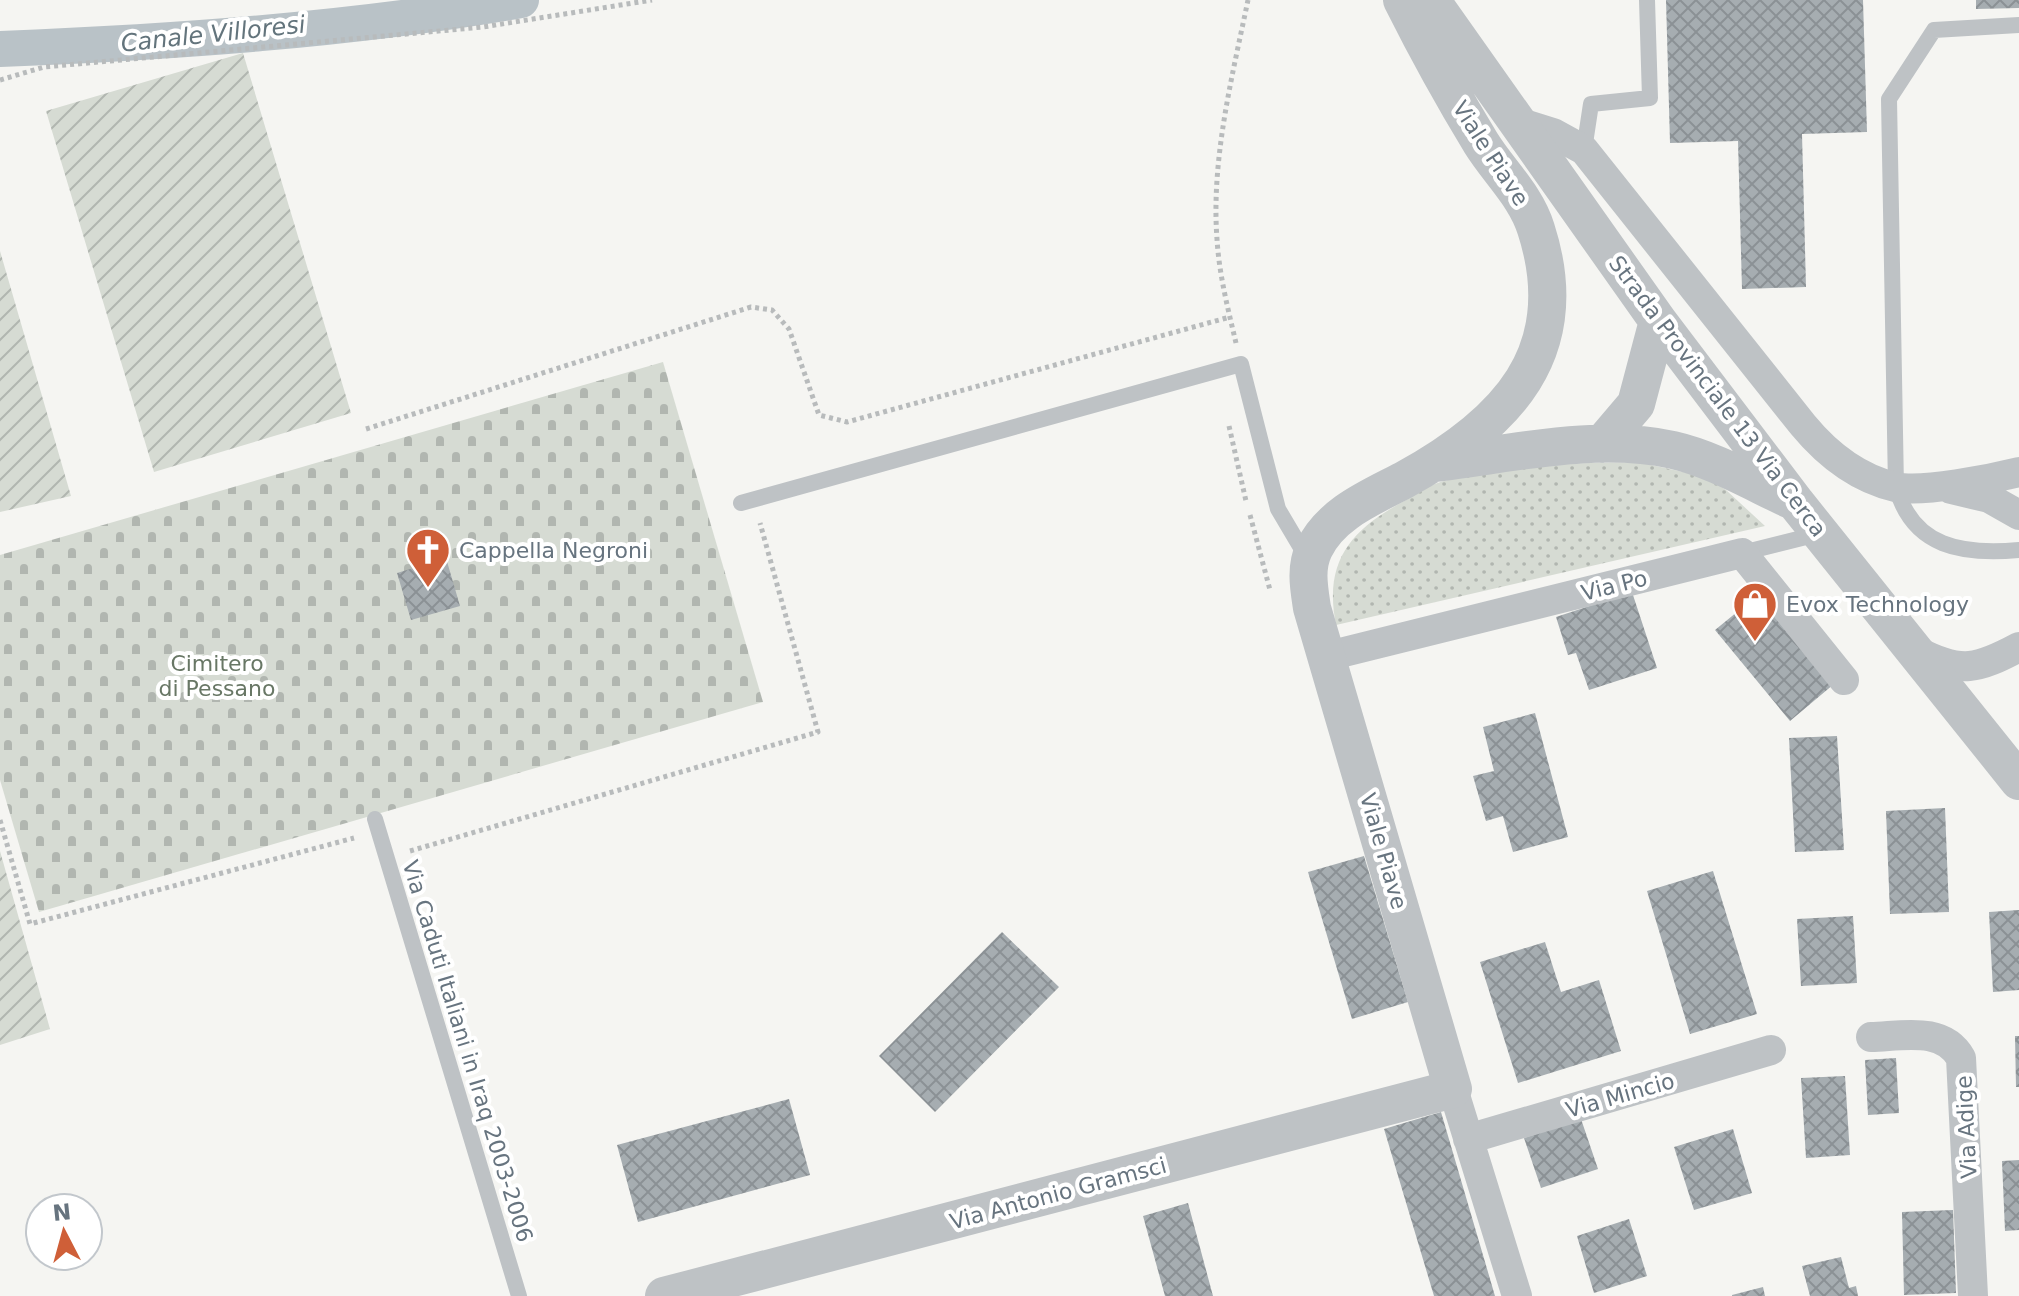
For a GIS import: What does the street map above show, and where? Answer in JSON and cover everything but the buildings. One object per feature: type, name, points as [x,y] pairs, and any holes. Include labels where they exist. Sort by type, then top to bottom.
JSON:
[{"type":"street","name":"Viale Piave","points":[[1402,0],[1482,145],[1527,206],[1536,228],[1547,278],[1546,323],[1530,372],[1502,410],[1434,463],[1351,508],[1321,538],[1309,562],[1308,583],[1312,608],[1517,1296]]},
{"type":"street","name":"Strada Provinciale 13 Via Cerca","points":[[1431,0],[1658,321],[1796,503],[1919,652],[2019,781]]},
{"type":"street","points":[[1518,122],[1553,133],[1584,150],[1827,453],[1896,487],[1933,485],[2019,472]]},
{"type":"street","points":[[1602,444],[1636,404],[1658,321]]},
{"type":"street","name":"Viale Piave","points":[[1434,463],[1602,444],[1687,453],[1796,503]]},
{"type":"street","points":[[1933,485],[1989,498],[2019,515]]},
{"type":"street","points":[[1742,553],[1844,680]]},
{"type":"street","name":"Via Po","points":[[1328,656],[1742,553]]},
{"type":"street","points":[[1919,652],[1945,665],[1964,668],[1991,662],[2019,647]]},
{"type":"street","name":"Via Adige","points":[[1871,1037],[1937,1036],[1952,1044],[1961,1058],[1973,1296]]},
{"type":"street","name":"Via Mincio","points":[[1468,1139],[1771,1050]]},
{"type":"street","name":"Via Antonio Gramsci","points":[[664,1296],[1453,1089]]},
{"type":"lane","points":[[1584,150],[1591,104],[1650,98],[1647,0]]},
{"type":"lane","points":[[2019,25],[1934,30],[1889,99],[1896,487],[1901,506],[1915,525],[1944,545],[1966,551],[2019,550]]},
{"type":"lane","points":[[747,501],[1241,364],[1278,509],[1309,562]]},
{"type":"lane","points":[[1742,553],[1821,533]]},
{"type":"lane","name":"Via Caduti Italiani in Iraq 2003-2006","points":[[377,826],[519,1296]]},
{"type":"path","points":[[0,80],[44,67],[483,27],[652,0]]},
{"type":"path","points":[[1241,364],[1217,238],[1217,204],[1226,108],[1248,0]]},
{"type":"path","points":[[366,429],[751,307],[772,310],[789,329],[819,415],[847,422],[1230,317]]},
{"type":"path","points":[[1252,405],[1230,419],[1228,430],[1271,594]]},
{"type":"path","points":[[387,858],[818,732],[747,501]]},
{"type":"path","points":[[0,820],[30,924],[377,826]]},
{"type":"green space","points":[[243,53],[351,413],[154,472],[46,111]]},
{"type":"green space","points":[[0,251],[71,496],[0,512]]},
{"type":"green space","name":"Cimitero di Pessano","points":[[663,362],[763,702],[39,912],[0,780],[0,555]]},
{"type":"green space","points":[[1638,462],[1706,477],[1726,490],[1765,526],[1336,625],[1334,582],[1346,549],[1370,523],[1425,489],[1439,482],[1491,471],[1565,464]]},
{"type":"green space","points":[[0,851],[50,1029],[0,1045]]},
{"type":"waterway","name":"Canale Villoresi","points":[[0,49],[130,43],[327,27],[521,0]]},
{"type":"place","name":"Cappella Negroni","points":[[428,589]]},
{"type":"place","name":"Evox Technology","points":[[1755,643]]}]
